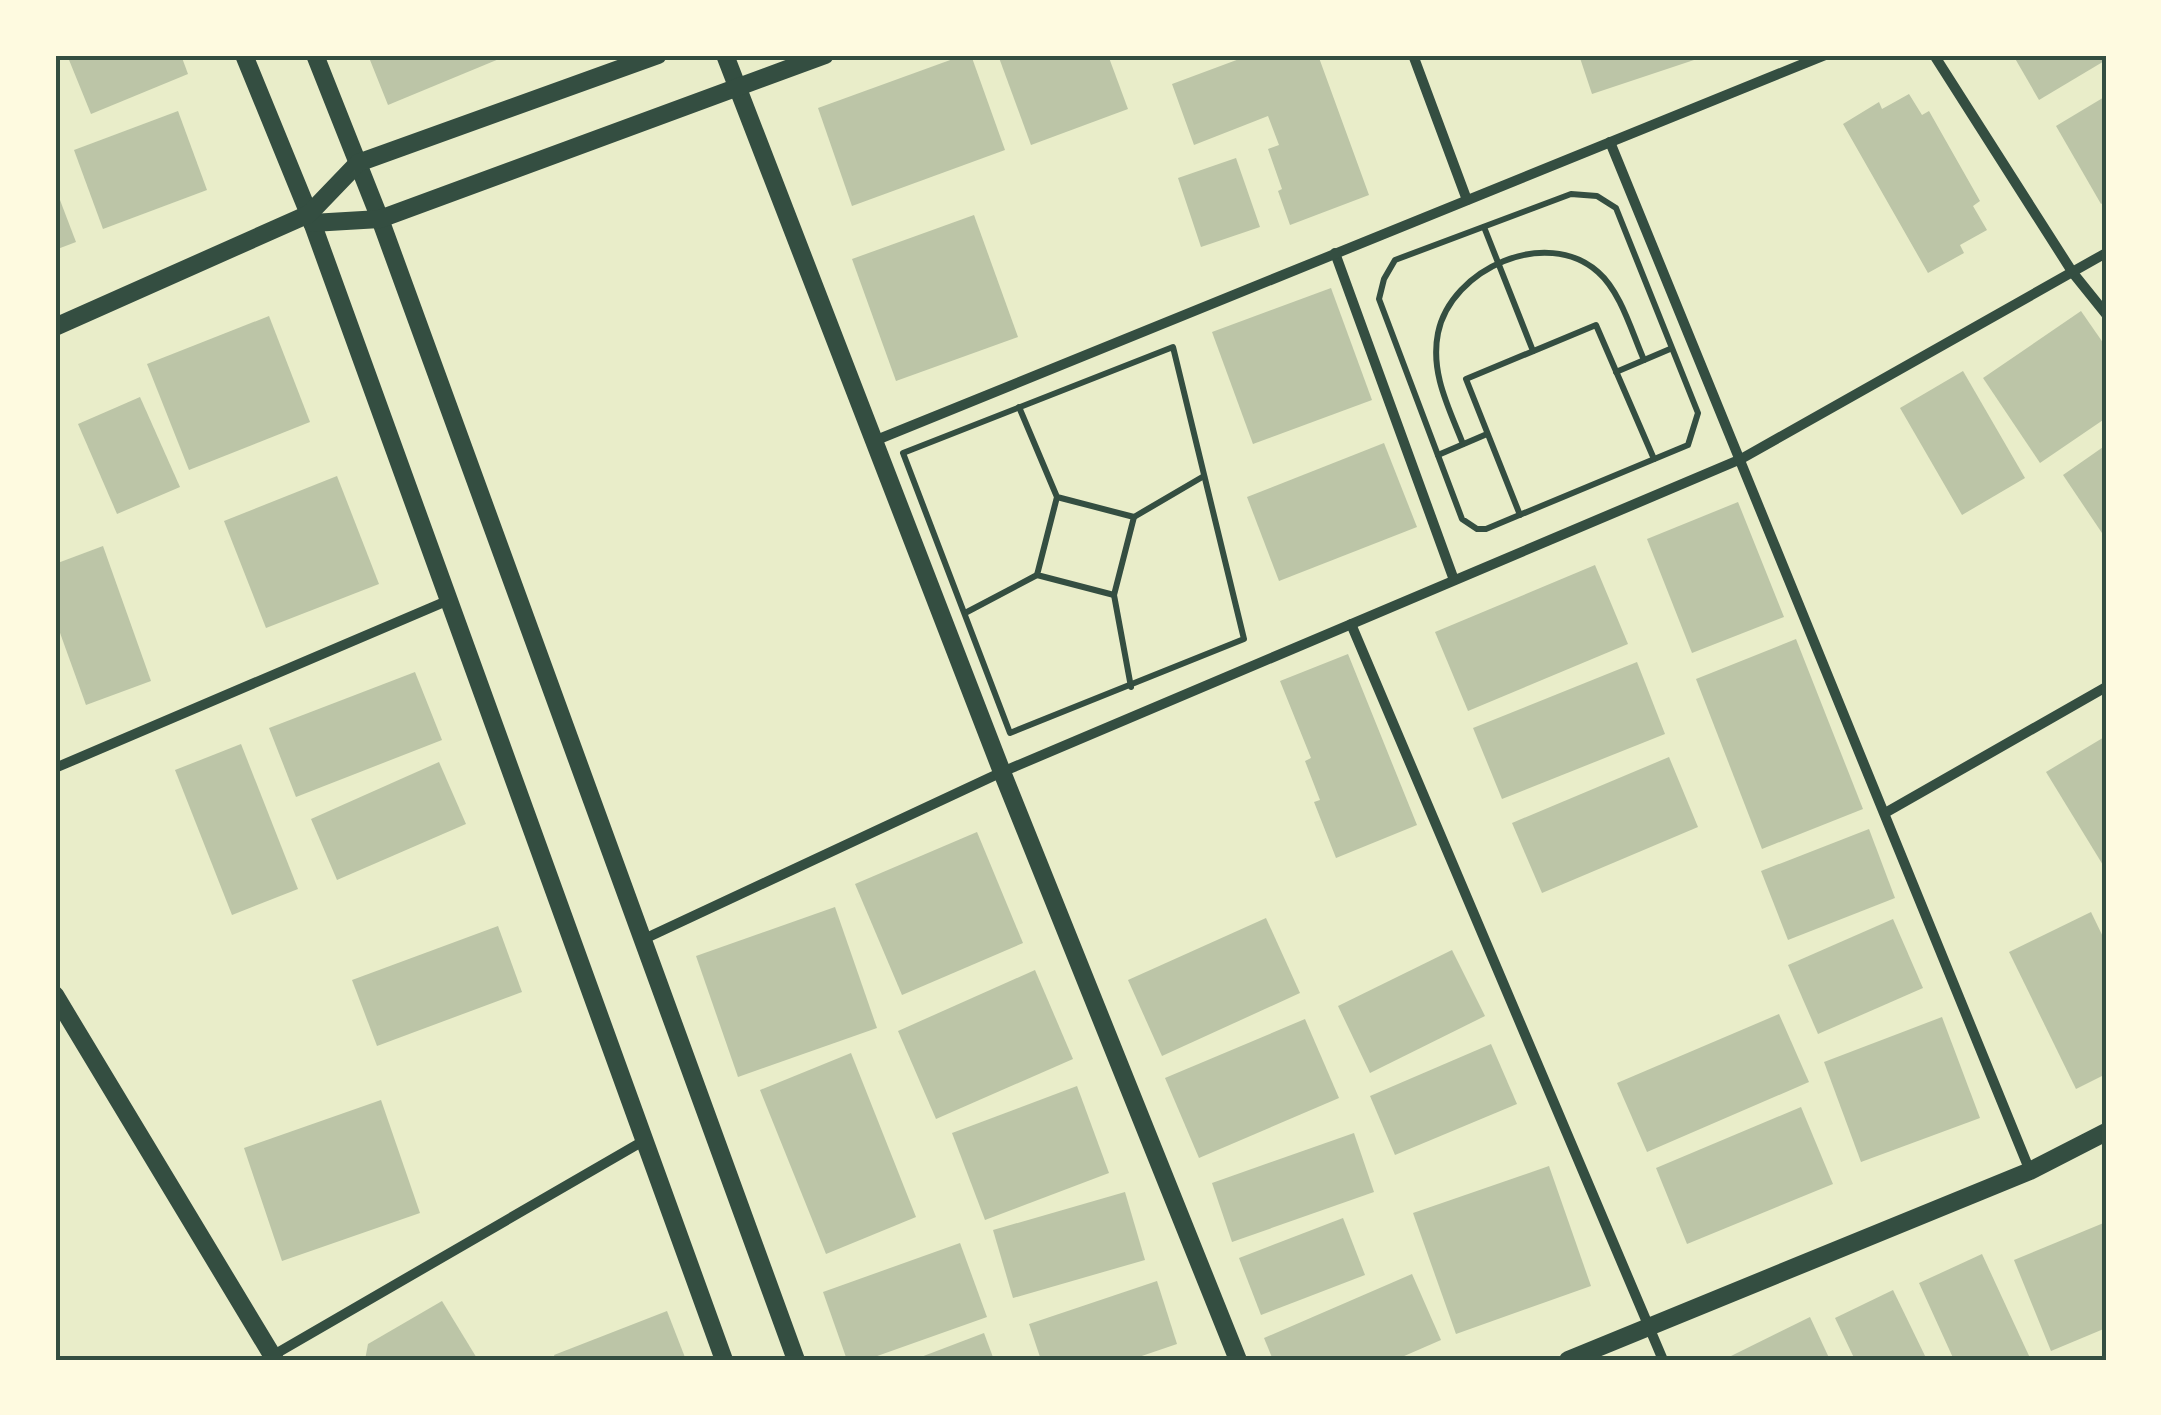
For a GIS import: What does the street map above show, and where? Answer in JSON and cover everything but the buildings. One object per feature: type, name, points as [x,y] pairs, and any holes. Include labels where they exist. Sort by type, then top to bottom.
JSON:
[{"type":"street","points":[[244,55],[310,219],[724,1360]]},
{"type":"street","points":[[315,55],[380,219],[796,1360]]},
{"type":"street","points":[[310,219],[358,162],[658,55]]},
{"type":"street","points":[[725,55],[1002,772],[1238,1360]]},
{"type":"street","points":[[55,327],[310,219],[380,219],[825,55]]},
{"type":"street","points":[[1413,55],[1467,200]]},
{"type":"street","points":[[874,441],[1825,55]]},
{"type":"street","points":[[1934,55],[2073,273],[2106,314]]},
{"type":"street","points":[[1610,142],[2030,1172]]},
{"type":"street","points":[[1335,254],[1454,580]]},
{"type":"street","points":[[642,940],[1002,772],[1741,460],[2106,254]]},
{"type":"street","points":[[55,768],[448,600]]},
{"type":"street","points":[[1351,624],[1664,1360]]},
{"type":"street","points":[[1885,814],[2106,688]]},
{"type":"street","points":[[55,995],[270,1358],[644,1140]]},
{"type":"street","points":[[1568,1360],[2030,1172],[2106,1132]]},
{"type":"path","points":[[1571,194],[1597,196],[1616,208],[1672,348],[1698,413],[1688,445],[1486,529],[1462,519],[1379,299],[1395,260],[1571,194]]},
{"type":"path","points":[[1484,227],[1532,352]]},
{"type":"path","points":[[1463,444],[1436,370],[1439,328],[1461,289],[1474,277],[1512,257],[1539,253],[1573,258],[1596,270],[1612,290],[1644,360]]},
{"type":"path","points":[[1520,515],[1466,379],[1596,325],[1654,459]]},
{"type":"path","points":[[1173,347],[1204,476],[1244,639],[1010,733],[903,452],[1173,347]]},
{"type":"path","points":[[1616,372],[1672,348]]},
{"type":"path","points":[[1020,407],[1057,498],[1037,575]]},
{"type":"path","points":[[1438,455],[1487,434]]},
{"type":"path","points":[[1057,498],[1134,517],[1204,476]]},
{"type":"path","points":[[1134,517],[1114,595],[1136,715]]},
{"type":"path","points":[[965,614],[1037,575],[1114,595]]}]
